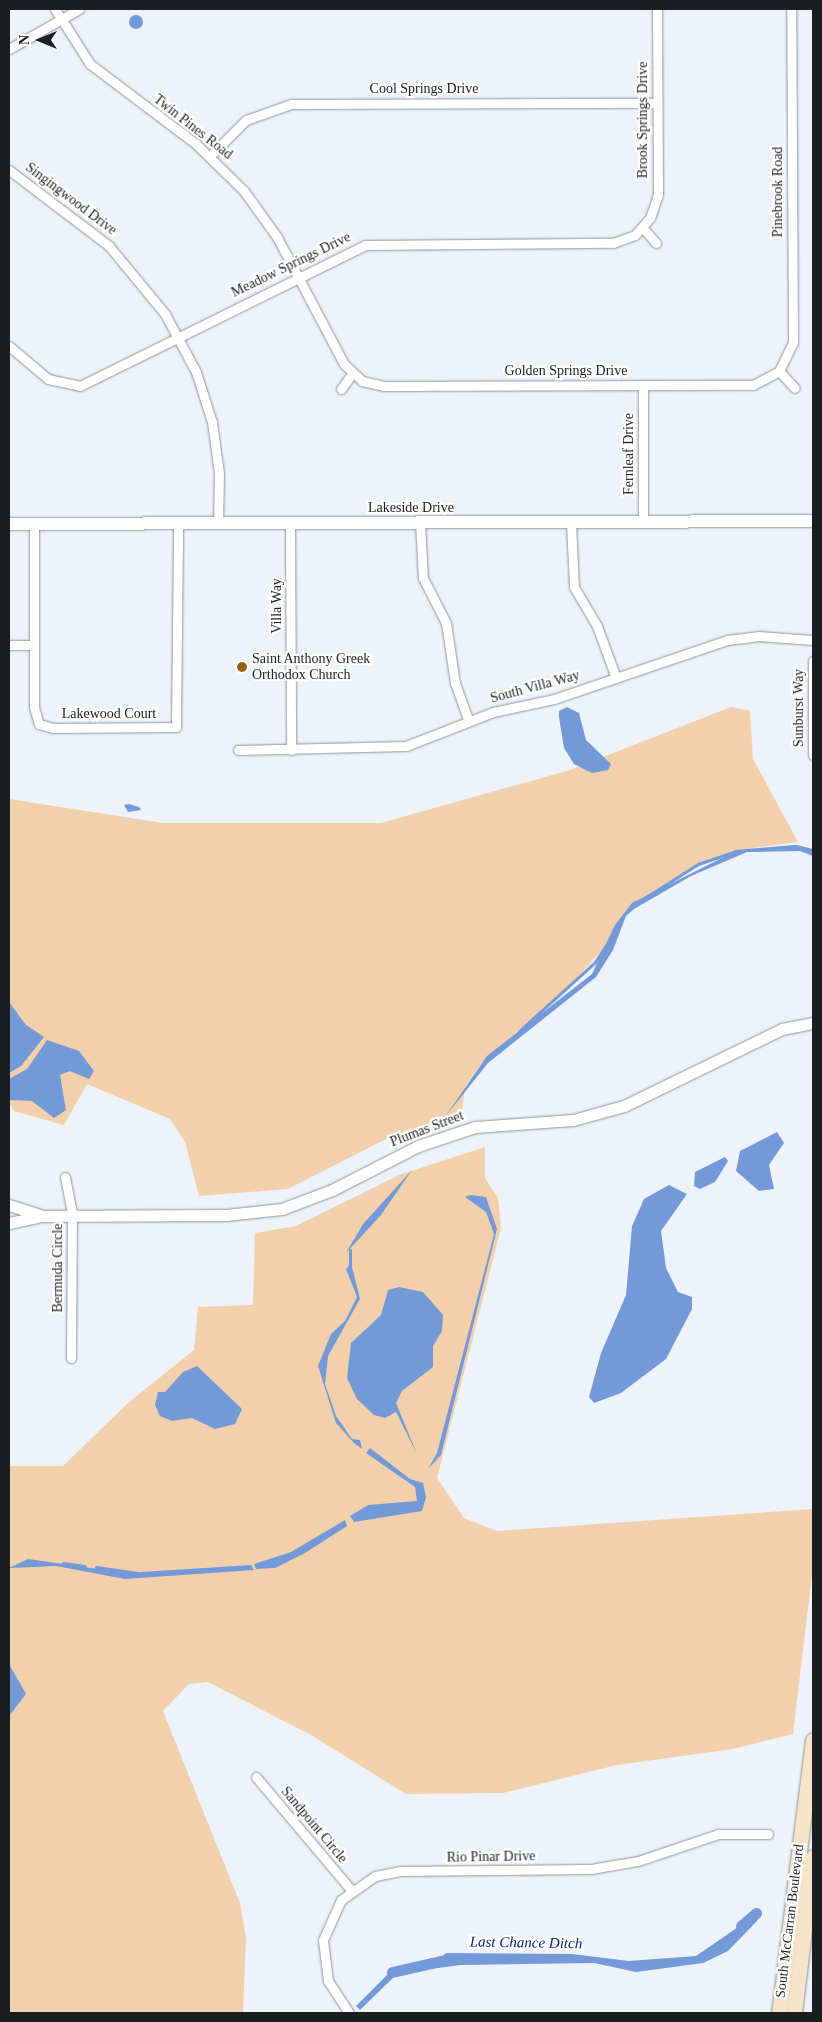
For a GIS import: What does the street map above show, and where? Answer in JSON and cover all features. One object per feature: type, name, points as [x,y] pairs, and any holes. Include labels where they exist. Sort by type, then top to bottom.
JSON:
[{"type":"main road","name":"Lakeside Drive","points":[[9,524],[813,521]]},
{"type":"main road","name":"South McCarran Boulevard","points":[[779,2013],[813,1740]]},
{"type":"main road","name":"South McCarran Boulevard","points":[[794,2013],[813,1857]]},
{"type":"street","name":"Twin Pines Road","points":[[55,9],[78,49],[103,76],[210,156],[261,212],[352,374]]},
{"type":"street","points":[[9,49],[79,9]]},
{"type":"street","name":"Brook Springs Drive","points":[[643,228],[658,195],[656,9]]},
{"type":"street","name":"Pinebrook Road","points":[[779,371],[793,342],[791,9]]},
{"type":"street","name":"Cool Springs Drive","points":[[210,156],[246,120],[291,104],[657,103]]},
{"type":"street","name":"Singingwood Drive","points":[[9,170],[109,246],[148,289],[178,338],[212,422],[219,473],[218,523]]},
{"type":"street","points":[[643,228],[656,243]]},
{"type":"street","name":"Meadow Springs Drive","points":[[9,346],[48,379],[80,386],[298,276],[365,245],[613,243],[643,228]]},
{"type":"street","points":[[779,371],[795,388]]},
{"type":"street","name":"Golden Springs Drive","points":[[352,374],[383,386],[753,385],[779,371]]},
{"type":"street","points":[[341,389],[352,374]]},
{"type":"street","name":"Fernleaf Drive","points":[[643,385],[643,522]]},
{"type":"street","points":[[571,522],[574,587],[597,626],[616,678]]},
{"type":"street","name":"Lakewood Court","points":[[34,524],[34,708],[39,724],[53,728],[176,727],[178,523]]},
{"type":"street","name":"Villa Way","points":[[290,523],[291,750]]},
{"type":"street","points":[[420,523],[423,578],[446,623],[455,683],[469,722]]},
{"type":"street","name":"South Villa Way","points":[[238,750],[383,749],[426,740],[469,722],[616,678],[728,640],[758,636],[813,640]]},
{"type":"street","points":[[9,645],[33,645]]},
{"type":"street","name":"Sunburst Way","points":[[813,661],[813,755]]},
{"type":"street","name":"Plumas Street","points":[[9,1223],[42,1216],[72,1214],[226,1215],[282,1209],[332,1190],[418,1146],[474,1127],[573,1120],[624,1106],[764,1041],[813,1023]]},
{"type":"street","name":"Bermuda Circle","points":[[66,1178],[72,1214],[71,1358]]},
{"type":"street","name":"Plumas Street","points":[[9,1206],[42,1216]]},
{"type":"street","name":"Sandpoint Circle","points":[[256,1778],[351,1890]]},
{"type":"street","name":"Rio Pinar Drive","points":[[349,2013],[328,1981],[322,1954],[332,1913],[351,1890],[388,1872],[591,1869],[638,1861],[718,1834],[768,1834]]},
{"type":"shaded area","points":[[731,707],[750,711],[753,759],[798,842],[752,848],[696,865],[652,894],[616,924],[606,946],[572,983],[481,1064],[465,1087],[462,1112],[386,1139],[288,1189],[199,1196],[185,1142],[170,1119],[87,1084],[64,1125],[14,1111],[9,1103],[9,799],[163,823],[381,823],[570,770]]},
{"type":"shaded area","points":[[485,1147],[485,1178],[498,1198],[501,1228],[437,1478],[464,1518],[497,1531],[813,1509],[813,1566],[793,1734],[733,1749],[617,1765],[503,1793],[406,1794],[311,1735],[208,1682],[189,1684],[163,1711],[240,1903],[246,1937],[243,2013],[9,2013],[9,1466],[63,1466],[128,1403],[194,1350],[198,1307],[253,1305],[255,1233],[296,1226],[399,1175]]},
{"type":"water","points":[[136,15],[141,17],[143,22],[141,27],[136,29],[131,27],[129,22],[131,17]]},
{"type":"water","points":[[567,707],[579,713],[586,740],[611,764],[608,770],[592,773],[574,764],[564,748],[559,717],[559,711]]},
{"type":"water","points":[[129,804],[139,807],[141,810],[128,812],[124,805]]},
{"type":"water","points":[[797,845],[813,849],[813,856],[800,851],[747,852],[691,876],[634,909],[626,916],[613,950],[596,977],[488,1063],[445,1117],[487,1056],[592,974],[615,925],[632,903],[730,854],[747,850]]},
{"type":"water","points":[[9,1002],[26,1025],[44,1037],[21,1066],[9,1073]]},
{"type":"water","points":[[47,1040],[79,1051],[94,1071],[89,1079],[70,1071],[60,1075],[66,1110],[54,1118],[32,1101],[9,1100],[9,1079],[27,1069]]},
{"type":"water","points":[[777,1132],[784,1143],[769,1165],[774,1189],[759,1191],[736,1171],[740,1151]]},
{"type":"water","points":[[725,1157],[728,1161],[715,1182],[700,1189],[694,1186],[695,1172]]},
{"type":"water","points":[[412,1170],[381,1215],[346,1253],[363,1224]]},
{"type":"water","points":[[669,1185],[687,1194],[661,1231],[666,1268],[678,1292],[692,1297],[692,1309],[666,1359],[621,1393],[594,1403],[589,1397],[601,1353],[626,1295],[632,1226],[644,1199]]},
{"type":"water","points":[[470,1195],[486,1197],[497,1229],[441,1455],[428,1469],[437,1453],[494,1234],[486,1212],[465,1197]]},
{"type":"water","points":[[351,1263],[360,1299],[328,1356],[325,1384],[336,1416],[352,1439],[360,1440],[362,1449],[354,1443],[336,1423],[318,1366],[331,1334],[345,1321],[357,1297],[346,1269]]},
{"type":"water","points":[[399,1287],[423,1292],[443,1315],[442,1331],[433,1346],[433,1367],[402,1391],[396,1403],[417,1454],[396,1412],[385,1418],[374,1415],[357,1399],[347,1378],[351,1343],[381,1315],[388,1290]]},
{"type":"water","points":[[197,1366],[242,1409],[235,1424],[215,1429],[192,1418],[172,1421],[160,1416],[155,1405],[158,1392],[165,1392],[183,1372]]},
{"type":"water","points":[[370,1448],[410,1479],[423,1483],[426,1497],[422,1511],[354,1522],[350,1516],[368,1505],[417,1501],[415,1487],[366,1453]]},
{"type":"water","points":[[345,1520],[347,1526],[305,1553],[275,1568],[256,1569],[254,1564],[291,1552]]},
{"type":"water","points":[[28,1559],[126,1573],[251,1565],[254,1570],[125,1579],[56,1566],[9,1568]]},
{"type":"water","points":[[9,1664],[26,1694],[10,1715],[9,1715]]},
{"type":"water","points":[[757,1914],[757,1921],[728,1951],[703,1963],[636,1972],[594,1963],[461,1965],[398,1973],[360,2010],[356,2006],[394,1968],[438,1960],[446,1953],[572,1954],[629,1961],[696,1956]]},
{"type":"waterway","points":[[638,902],[698,864],[735,851],[795,846]]},
{"type":"waterway","points":[[519,1031],[595,962],[612,936]]},
{"type":"waterway","points":[[350,1250],[350,1268]]},
{"type":"waterway","points":[[63,1563],[85,1566]]},
{"type":"waterway","points":[[96,1567],[138,1573]]},
{"type":"waterway","name":"Last Chance Ditch","points":[[741,1926],[756,1913]]},
{"type":"waterway","name":"Last Chance Ditch","points":[[392,1972],[454,1958]]},
{"type":"place","name":"Saint Anthony Greek Orthodox Church","points":[[242,667]]}]
